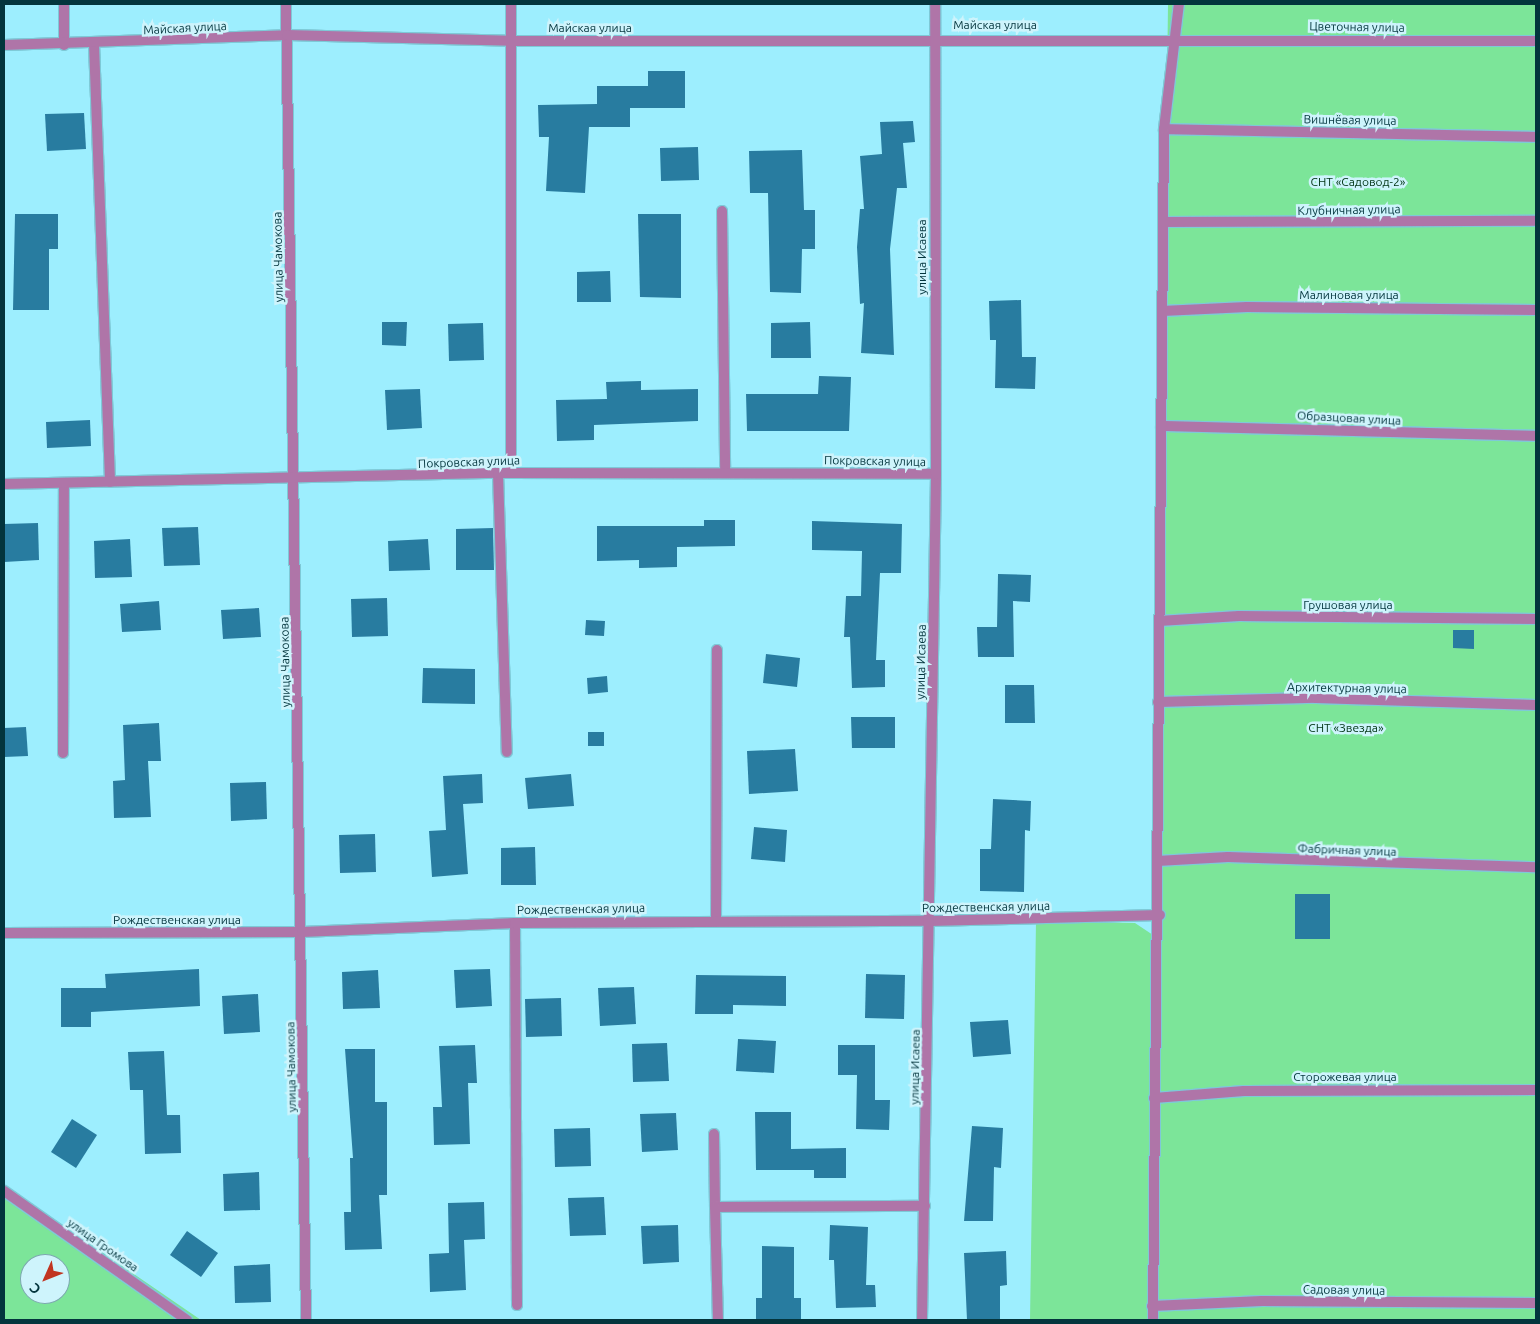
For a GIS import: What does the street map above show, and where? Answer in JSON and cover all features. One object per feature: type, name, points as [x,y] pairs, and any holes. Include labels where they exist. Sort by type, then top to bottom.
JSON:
[{"type":"street","points":[[64,4],[64,45]]},
{"type":"street","name":"улица Чамокова","points":[[286,4],[302,932],[306,1320]]},
{"type":"street","points":[[511,4],[511,473]]},
{"type":"street","name":"улица Исаева","points":[[922,1320],[936,474],[935,4]]},
{"type":"street","points":[[1153,1320],[1154,1098],[1160,915],[1157,861],[1164,129],[1177,38],[1179,4]]},
{"type":"street","name":"Майская улица","points":[[4,45],[94,44],[287,35],[511,41],[1177,38]]},
{"type":"street","name":"Цветочная улица","points":[[1177,38],[1536,41]]},
{"type":"street","points":[[94,44],[110,482]]},
{"type":"street","name":"Вишнёвая улица","points":[[1164,129],[1536,137]]},
{"type":"street","points":[[722,211],[725,472]]},
{"type":"street","name":"Клубничная улица","points":[[1163,222],[1536,221]]},
{"type":"street","name":"Малиновая улица","points":[[1162,311],[1247,307],[1536,310]]},
{"type":"street","name":"Образцовая улица","points":[[1161,426],[1536,436]]},
{"type":"street","name":"Покровская улица","points":[[4,484],[295,480],[498,473],[725,472],[936,474]]},
{"type":"street","points":[[498,473],[507,752]]},
{"type":"street","points":[[63,753],[64,483]]},
{"type":"street","name":"Грушовая улица","points":[[1159,621],[1239,616],[1536,619]]},
{"type":"street","points":[[716,920],[717,650]]},
{"type":"street","name":"Архитектурная улица","points":[[1158,702],[1316,698],[1536,705]]},
{"type":"street","name":"Фабричная улица","points":[[1157,861],[1228,857],[1536,867]]},
{"type":"street","name":"Рождественская улица","points":[[4,933],[302,932],[515,923],[716,920],[930,921],[1160,915]]},
{"type":"street","points":[[515,923],[516,1305]]},
{"type":"street","name":"Сторожевая улица","points":[[1154,1098],[1244,1091],[1536,1090]]},
{"type":"street","points":[[714,1134],[718,1320]]},
{"type":"street","name":"улица Громова","points":[[4,1191],[187,1320]]},
{"type":"street","points":[[716,1207],[925,1206]]},
{"type":"street","name":"Садовая улица","points":[[1152,1306],[1262,1300],[1536,1303]]},
{"type":"green space","name":"СНТ «Звезда»","points":[[1168,4],[1536,4],[1536,1320],[1030,1320],[1036,921],[1135,923],[1156,937]]},
{"type":"green space","points":[[4,1185],[201,1320],[4,1320]]},
{"type":"building","points":[[648,71],[685,71],[685,108],[630,108],[630,127],[589,127],[585,193],[546,191],[549,137],[539,137],[538,105],[597,104],[597,86],[648,86]]},
{"type":"building","points":[[84,113],[86,149],[47,151],[45,114]]},
{"type":"building","points":[[913,121],[915,142],[903,143],[907,188],[897,188],[890,249],[894,355],[861,353],[864,303],[860,304],[857,247],[860,209],[864,209],[860,156],[882,154],[880,122]]},
{"type":"building","points":[[698,147],[699,180],[661,181],[660,148]]},
{"type":"building","points":[[802,150],[804,210],[815,210],[815,249],[802,249],[801,293],[770,292],[768,193],[750,193],[749,151]]},
{"type":"building","points":[[15,214],[58,214],[58,249],[49,249],[49,310],[13,310]]},
{"type":"building","points":[[638,214],[681,214],[681,298],[640,297]]},
{"type":"building","points":[[610,271],[611,302],[577,302],[577,272]]},
{"type":"building","points":[[1021,300],[1022,357],[1036,357],[1035,389],[995,388],[996,340],[990,340],[989,301]]},
{"type":"building","points":[[382,322],[407,322],[406,346],[382,345]]},
{"type":"building","points":[[810,322],[811,358],[771,358],[771,323]]},
{"type":"building","points":[[483,323],[484,360],[449,361],[448,324]]},
{"type":"building","points":[[819,376],[851,377],[849,431],[747,431],[746,394],[818,394]]},
{"type":"building","points":[[641,381],[641,390],[698,389],[698,421],[594,425],[594,440],[557,441],[556,400],[607,399],[606,382]]},
{"type":"building","points":[[420,389],[422,428],[387,430],[385,390]]},
{"type":"building","points":[[90,420],[91,446],[47,448],[46,422]]},
{"type":"building","points":[[704,520],[735,520],[735,546],[677,547],[677,567],[639,568],[639,560],[597,561],[597,526],[704,526]]},
{"type":"building","points":[[812,521],[902,524],[901,573],[880,573],[876,660],[885,660],[885,687],[852,688],[850,637],[844,637],[846,596],[861,596],[862,551],[812,550]]},
{"type":"building","points":[[38,523],[39,560],[4,562],[4,524]]},
{"type":"building","points":[[198,527],[200,565],[164,566],[162,528]]},
{"type":"building","points":[[493,528],[494,570],[456,570],[456,529]]},
{"type":"building","points":[[130,539],[132,577],[95,578],[94,541]]},
{"type":"building","points":[[428,539],[430,570],[389,571],[388,541]]},
{"type":"building","points":[[998,574],[1031,575],[1030,602],[1013,601],[1014,657],[978,657],[977,627],[997,627]]},
{"type":"building","points":[[387,598],[388,636],[352,637],[351,599]]},
{"type":"building","points":[[159,601],[161,630],[122,632],[120,604]]},
{"type":"building","points":[[259,608],[261,637],[223,639],[221,610]]},
{"type":"building","points":[[586,620],[605,621],[604,636],[585,635]]},
{"type":"building","points":[[1453,630],[1474,630],[1474,649],[1453,648]]},
{"type":"building","points":[[766,654],[800,658],[797,687],[763,683]]},
{"type":"building","points":[[423,668],[475,669],[475,704],[422,703]]},
{"type":"building","points":[[607,676],[608,692],[588,694],[587,678]]},
{"type":"building","points":[[1005,685],[1034,685],[1035,723],[1005,723]]},
{"type":"building","points":[[851,717],[895,717],[895,748],[852,748]]},
{"type":"building","points":[[159,723],[161,761],[148,761],[151,817],[114,818],[113,781],[125,780],[123,725]]},
{"type":"building","points":[[26,727],[28,756],[4,757],[4,728]]},
{"type":"building","points":[[588,732],[604,732],[604,746],[588,746]]},
{"type":"building","points":[[795,749],[798,791],[749,794],[747,751]]},
{"type":"building","points":[[482,774],[483,803],[463,804],[468,874],[432,877],[429,831],[446,830],[443,776]]},
{"type":"building","points":[[571,774],[574,806],[528,809],[525,778]]},
{"type":"building","points":[[266,782],[267,819],[231,821],[230,783]]},
{"type":"building","points":[[993,799],[1031,801],[1030,831],[1025,830],[1024,892],[980,891],[980,849],[991,849]]},
{"type":"building","points":[[754,827],[787,830],[785,862],[751,859]]},
{"type":"building","points":[[375,834],[376,872],[340,873],[339,835]]},
{"type":"building","points":[[535,847],[536,885],[501,885],[501,848]]},
{"type":"building","points":[[1295,894],[1330,894],[1330,939],[1295,939]]},
{"type":"building","points":[[199,969],[200,1006],[91,1012],[91,1027],[61,1027],[61,988],[106,988],[105,974]]},
{"type":"building","points":[[490,969],[492,1006],[456,1008],[454,970]]},
{"type":"building","points":[[378,970],[380,1008],[343,1009],[342,972]]},
{"type":"building","points":[[866,974],[905,975],[904,1019],[865,1018]]},
{"type":"building","points":[[696,975],[786,976],[786,1006],[733,1005],[733,1014],[695,1014]]},
{"type":"building","points":[[634,987],[636,1024],[600,1026],[598,988]]},
{"type":"building","points":[[258,994],[260,1032],[224,1034],[222,996]]},
{"type":"building","points":[[561,998],[562,1036],[526,1037],[525,999]]},
{"type":"building","points":[[1008,1020],[1011,1054],[973,1057],[970,1022]]},
{"type":"building","points":[[738,1039],[776,1041],[774,1073],[736,1071]]},
{"type":"building","points":[[667,1043],[669,1081],[633,1082],[632,1044]]},
{"type":"building","points":[[475,1045],[477,1083],[468,1083],[470,1144],[434,1145],[433,1107],[442,1107],[439,1046]]},
{"type":"building","points":[[838,1045],[875,1045],[875,1100],[890,1100],[889,1130],[856,1129],[857,1075],[838,1075]]},
{"type":"building","points":[[345,1049],[375,1049],[375,1102],[387,1102],[387,1195],[379,1195],[382,1249],[345,1250],[344,1212],[351,1212],[350,1158],[353,1158]]},
{"type":"building","points":[[164,1051],[167,1115],[180,1115],[181,1153],[145,1154],[143,1090],[130,1090],[128,1052]]},
{"type":"building","points":[[755,1112],[791,1112],[791,1149],[846,1148],[846,1178],[814,1178],[814,1170],[756,1170]]},
{"type":"building","points":[[676,1113],[678,1150],[642,1152],[640,1114]]},
{"type":"building","points":[[72,1119],[97,1135],[76,1168],[51,1152]]},
{"type":"building","points":[[972,1126],[1003,1128],[1001,1168],[994,1167],[993,1221],[964,1221]]},
{"type":"building","points":[[590,1128],[591,1166],[555,1167],[554,1129]]},
{"type":"building","points":[[259,1172],[260,1210],[224,1211],[223,1174]]},
{"type":"building","points":[[604,1197],[606,1235],[570,1236],[568,1198]]},
{"type":"building","points":[[484,1202],[485,1239],[464,1240],[466,1290],[430,1292],[429,1254],[449,1253],[448,1203]]},
{"type":"building","points":[[678,1225],[679,1262],[643,1264],[641,1226]]},
{"type":"building","points":[[830,1225],[868,1227],[866,1285],[875,1285],[876,1307],[836,1308],[834,1260],[829,1260]]},
{"type":"building","points":[[187,1231],[218,1253],[201,1277],[170,1255]]},
{"type":"building","points":[[762,1246],[794,1247],[794,1298],[801,1298],[801,1320],[756,1320],[756,1298],[762,1298]]},
{"type":"building","points":[[1006,1251],[1007,1285],[1000,1286],[1000,1320],[967,1320],[964,1253]]},
{"type":"building","points":[[270,1264],[271,1302],[235,1303],[234,1266]]},
{"type":"park label","name":"СНТ «Садовод-2»","points":[[1358,182]]}]
